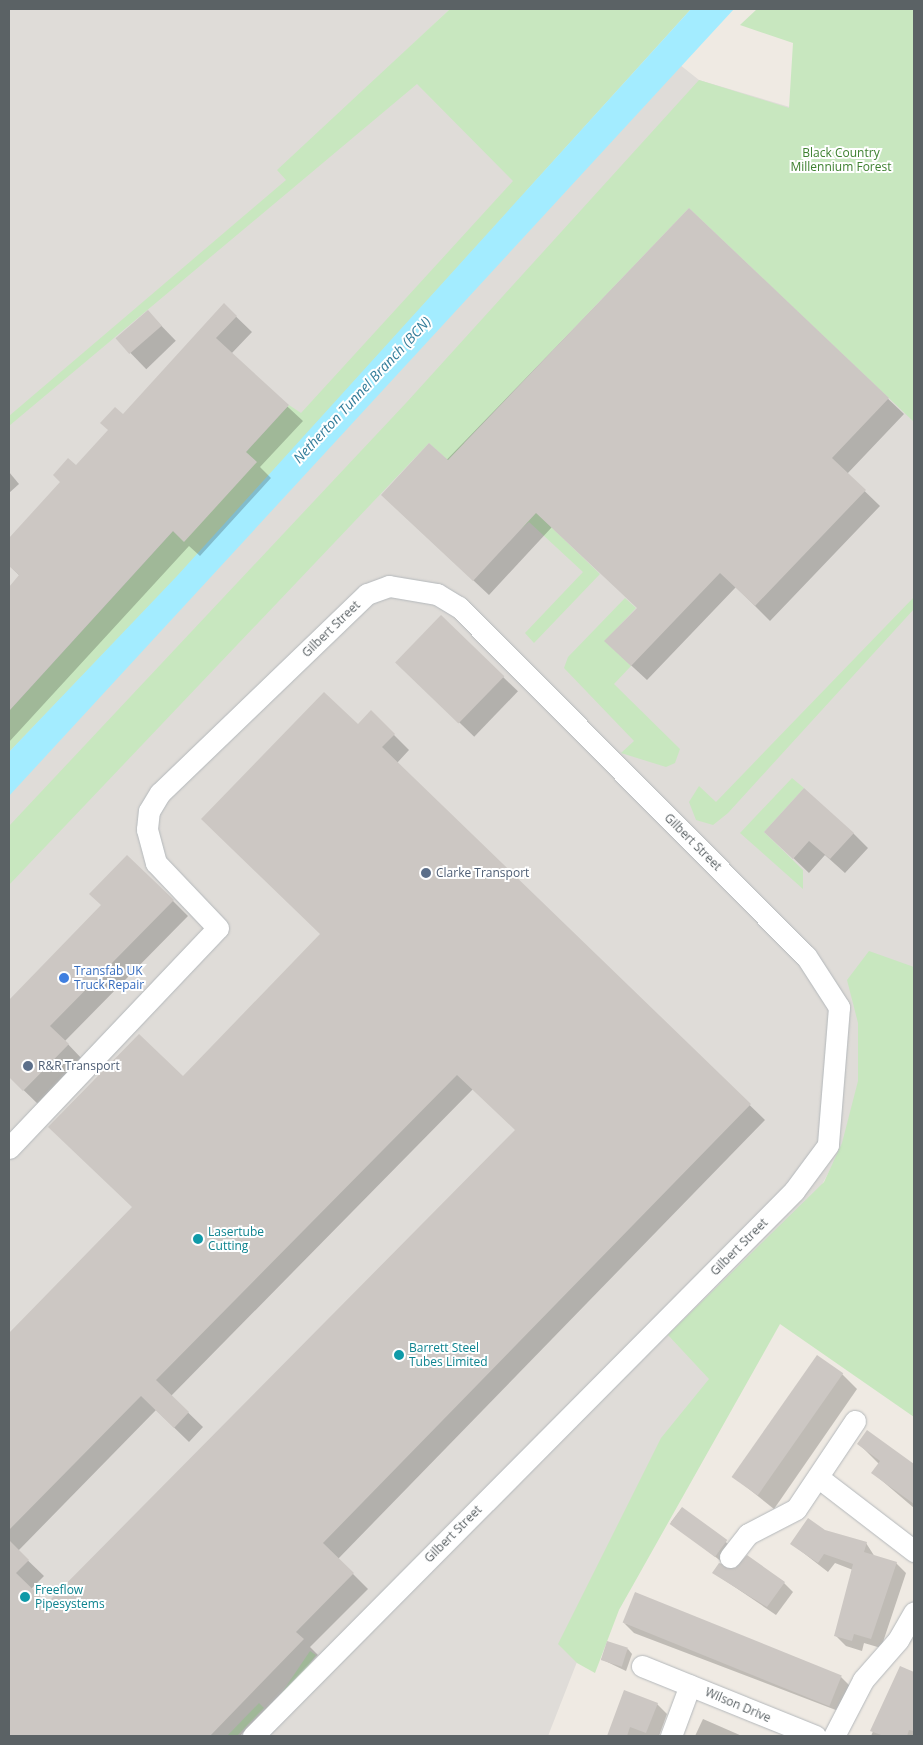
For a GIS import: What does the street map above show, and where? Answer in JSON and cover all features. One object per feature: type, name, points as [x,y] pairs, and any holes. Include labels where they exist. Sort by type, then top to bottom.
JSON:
[{"type":"street","name":"Gilbert Street","points":[[9,1148],[218,928],[156,863],[147,829],[149,811],[160,793],[367,594],[389,586],[437,594],[459,607],[806,956],[839,1007],[828,1145],[794,1191],[253,1736]]},
{"type":"street","points":[[730,1557],[748,1534],[796,1509],[819,1478],[855,1420]]},
{"type":"street","points":[[819,1478],[914,1551]]},
{"type":"street","points":[[834,1736],[863,1680],[898,1640],[914,1612]]},
{"type":"street","name":"Wilson Drive","points":[[642,1666],[815,1736]]},
{"type":"street","name":"Wilson Drive","points":[[671,1736],[690,1685]]},
{"type":"shaded area","points":[[9,9],[450,9],[395,61],[536,201],[670,57],[699,80],[914,144],[914,986],[865,1105],[611,1575],[548,1736],[9,1736]]},
{"type":"green space","points":[[450,9],[691,9],[177,577],[9,752],[9,711],[173,531],[184,541],[246,452],[289,405],[301,413],[513,181],[417,84],[9,426],[9,416],[286,180],[277,170]]},
{"type":"green space","name":"Black Country Millennium Forest","points":[[757,9],[914,9],[914,422],[689,208],[464,443],[600,574],[534,643],[525,633],[583,572],[529,522],[522,528],[429,443],[9,885],[9,826],[406,403],[699,80],[789,108],[793,43],[740,25]]},
{"type":"green space","points":[[914,597],[914,609],[728,813],[713,825],[696,820],[689,802],[699,786],[716,802]]},
{"type":"green space","points":[[625,598],[636,608],[605,641],[631,666],[614,684],[680,749],[675,763],[666,767],[621,753],[634,741],[564,668],[568,657]]},
{"type":"green space","points":[[792,778],[804,788],[764,832],[803,870],[803,889],[740,833]]},
{"type":"green space","points":[[869,951],[914,967],[914,1417],[780,1324],[619,1610],[595,1673],[577,1663],[558,1644],[661,1438],[709,1379],[668,1335],[824,1182],[842,1143],[858,1081],[858,1023],[847,980]]},
{"type":"green space","points":[[310,1651],[316,1655],[282,1705],[276,1702]]},
{"type":"green space","points":[[259,1703],[264,1708],[237,1736],[227,1736]]},
{"type":"water","name":"Netherton Tunnel Branch (BCN)","points":[[691,9],[734,9],[9,796],[9,752],[177,576]]},
{"type":"building","points":[[689,208],[889,398],[832,458],[866,490],[755,606],[720,573],[631,666],[604,641],[637,608],[536,513],[473,581],[381,495],[429,443],[448,460]]},
{"type":"building","points":[[224,303],[237,316],[216,338],[289,405],[246,452],[257,462],[184,542],[173,531],[9,711],[9,587],[19,575],[9,566],[9,538],[60,482],[53,475],[68,458],[76,465],[108,430],[100,423],[115,407],[123,414]]},
{"type":"building","points":[[148,310],[162,326],[129,354],[116,338]]},
{"type":"building","points":[[441,615],[504,676],[458,724],[395,662]]},
{"type":"building","points":[[324,692],[358,724],[371,710],[395,734],[382,747],[751,1104],[323,1543],[354,1573],[296,1632],[304,1639],[210,1736],[9,1736],[9,1540],[29,1560],[16,1573],[47,1603],[515,1130],[457,1075],[156,1380],[189,1412],[174,1428],[141,1396],[9,1530],[9,1333],[132,1207],[48,1127],[139,1034],[183,1076],[320,934],[201,819]]},
{"type":"building","points":[[804,788],[854,833],[830,859],[809,841],[793,859],[764,832]]},
{"type":"building","points":[[127,855],[174,900],[50,1026],[69,1044],[23,1091],[9,1077],[9,1000],[101,905],[89,894]]},
{"type":"building","points":[[817,1355],[843,1373],[758,1495],[732,1477]]},
{"type":"building","points":[[867,1430],[914,1464],[914,1504],[871,1473],[880,1461],[857,1444]]},
{"type":"building","points":[[682,1507],[727,1540],[715,1557],[670,1524]]},
{"type":"building","points":[[808,1518],[825,1530],[867,1542],[864,1552],[897,1562],[871,1639],[854,1634],[852,1641],[834,1636],[853,1564],[824,1554],[818,1563],[790,1544]]},
{"type":"building","points":[[747,1555],[785,1582],[767,1607],[712,1573],[719,1563],[735,1568]]},
{"type":"building","points":[[635,1592],[842,1676],[829,1706],[623,1623]]},
{"type":"building","points":[[607,1641],[628,1648],[622,1667],[601,1660]]},
{"type":"building","points":[[900,1666],[914,1672],[914,1731],[909,1730],[907,1736],[884,1736],[870,1731]]},
{"type":"building","points":[[624,1690],[658,1703],[646,1733],[630,1727],[627,1736],[607,1736]]},
{"type":"place","name":"Clarke Transport","points":[[426,873]]},
{"type":"place","name":"Transfab UK Truck Repair","points":[[64,978]]},
{"type":"place","name":"R&R Transport","points":[[28,1066]]},
{"type":"place","name":"Lasertube Cutting","points":[[198,1239]]},
{"type":"place","name":"Barrett Steel Tubes Limited","points":[[399,1355]]},
{"type":"place","name":"Freeflow Pipesystems","points":[[25,1597]]}]
